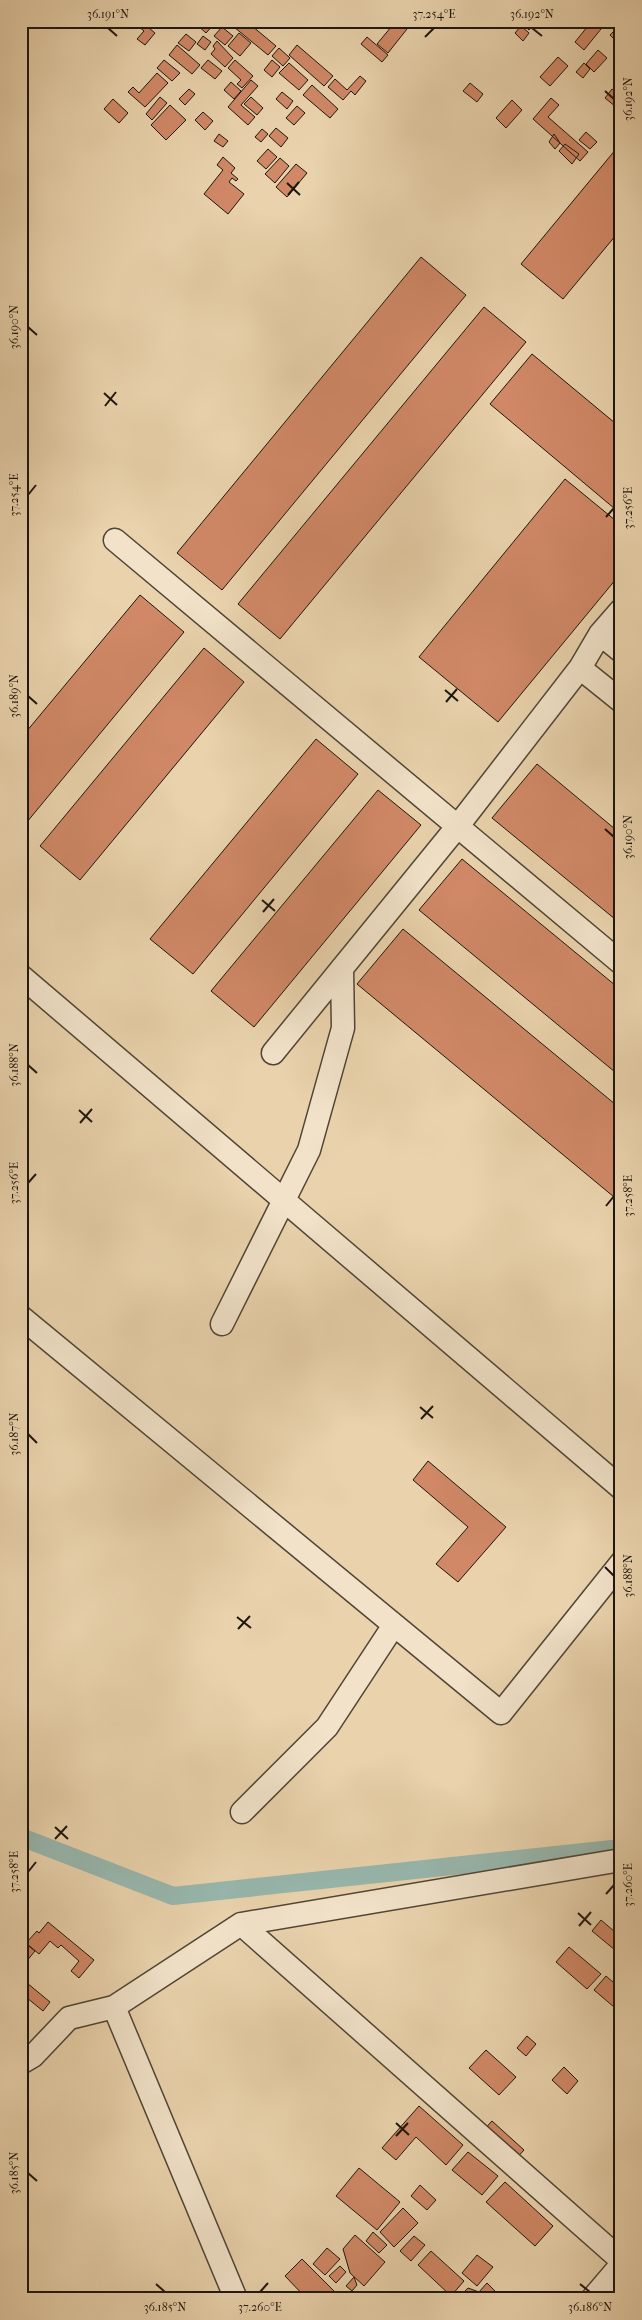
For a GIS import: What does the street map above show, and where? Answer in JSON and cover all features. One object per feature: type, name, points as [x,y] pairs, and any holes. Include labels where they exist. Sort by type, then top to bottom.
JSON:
[{"type":"street","points":[[115,540],[621,963]]},
{"type":"street","points":[[272,1053],[457,827],[580,668],[600,634],[621,610]]},
{"type":"street","points":[[600,634],[621,651]]},
{"type":"street","points":[[580,668],[621,702]]},
{"type":"street","points":[[222,1324],[309,1150],[343,1028],[342,968]]},
{"type":"street","points":[[21,976],[621,1488]]},
{"type":"street","points":[[21,1318],[501,1713],[621,1562]]},
{"type":"street","points":[[242,1812],[327,1727],[394,1625]]},
{"type":"street","points":[[21,2063],[33,2056],[69,2018],[114,2007],[241,1924],[621,1860]]},
{"type":"street","points":[[241,1924],[621,2260]]},
{"type":"street","points":[[114,2007],[236,2299]]},
{"type":"street","points":[[592,2299],[621,2265]]},
{"type":"building","points":[[132,21],[150,21],[153,24],[149,28],[155,33],[145,45],[137,39],[144,31]]},
{"type":"building","points":[[198,21],[212,21],[215,23],[206,33],[196,24]]},
{"type":"building","points":[[239,21],[246,21],[276,46],[268,55],[234,27]]},
{"type":"building","points":[[396,21],[407,29],[388,53],[377,44]]},
{"type":"building","points":[[523,21],[534,21],[535,23],[529,30],[521,23]]},
{"type":"building","points":[[592,21],[601,29],[584,50],[575,42]]},
{"type":"building","points":[[521,26],[529,33],[523,41],[515,33]]},
{"type":"building","points":[[222,27],[233,36],[225,45],[214,36]]},
{"type":"building","points":[[616,29],[621,34],[621,39],[617,42],[610,35]]},
{"type":"building","points":[[239,33],[251,43],[240,56],[228,46]]},
{"type":"building","points":[[186,34],[196,42],[189,51],[178,43]]},
{"type":"building","points":[[203,36],[211,42],[205,50],[197,44]]},
{"type":"building","points":[[367,37],[388,55],[382,62],[361,44]]},
{"type":"building","points":[[217,41],[233,58],[225,67],[211,54],[215,49],[213,46]]},
{"type":"building","points":[[177,45],[200,65],[192,74],[169,55]]},
{"type":"building","points":[[297,45],[333,76],[324,86],[289,55]]},
{"type":"building","points":[[279,48],[290,58],[283,66],[272,56]]},
{"type":"building","points":[[598,50],[607,58],[594,72],[586,64]]},
{"type":"building","points":[[558,57],[568,66],[550,86],[540,77]]},
{"type":"building","points":[[164,60],[180,73],[172,81],[157,68]]},
{"type":"building","points":[[208,60],[222,71],[215,79],[201,68]]},
{"type":"building","points":[[235,60],[253,76],[242,88],[237,84],[241,80],[228,68]]},
{"type":"building","points":[[272,60],[280,67],[272,77],[264,70]]},
{"type":"building","points":[[289,63],[308,80],[299,90],[279,73]]},
{"type":"building","points":[[584,63],[590,69],[583,78],[576,72]]},
{"type":"building","points":[[157,73],[168,83],[145,107],[128,92],[133,87],[139,93]]},
{"type":"building","points":[[360,76],[366,81],[355,95],[351,91],[343,100],[328,87],[335,79],[347,90]]},
{"type":"building","points":[[251,80],[258,86],[241,105],[255,117],[248,125],[228,107]]},
{"type":"building","points":[[231,82],[241,91],[234,99],[224,90]]},
{"type":"building","points":[[470,83],[483,94],[477,102],[463,91]]},
{"type":"building","points":[[312,85],[338,109],[330,118],[303,95]]},
{"type":"building","points":[[189,89],[195,94],[185,105],[179,99]]},
{"type":"building","points":[[612,89],[621,97],[621,111],[605,98]]},
{"type":"building","points":[[282,92],[293,101],[287,109],[276,99]]},
{"type":"building","points":[[160,97],[167,103],[152,120],[146,114]]},
{"type":"building","points":[[251,97],[263,108],[257,115],[244,104]]},
{"type":"building","points":[[551,98],[559,105],[548,117],[588,152],[580,161],[533,119]]},
{"type":"building","points":[[113,99],[128,113],[119,123],[104,109]]},
{"type":"building","points":[[512,100],[522,110],[506,128],[496,118]]},
{"type":"building","points":[[170,105],[186,120],[166,140],[151,125]]},
{"type":"building","points":[[297,106],[305,113],[294,125],[286,118]]},
{"type":"building","points":[[203,112],[213,121],[205,130],[195,120]]},
{"type":"building","points":[[276,128],[288,138],[281,147],[269,136]]},
{"type":"building","points":[[262,129],[268,134],[261,142],[255,137]]},
{"type":"building","points":[[586,132],[597,142],[590,149],[579,140]]},
{"type":"building","points":[[219,134],[228,141],[223,147],[214,141]]},
{"type":"building","points":[[554,134],[560,143],[555,149],[549,142]]},
{"type":"building","points":[[621,143],[621,229],[563,299],[521,264]]},
{"type":"building","points":[[565,144],[579,154],[572,164],[559,151]]},
{"type":"building","points":[[268,149],[277,157],[266,169],[257,161]]},
{"type":"building","points":[[223,157],[235,168],[231,173],[238,179],[236,181],[232,178],[229,182],[244,194],[228,214],[204,194],[223,170],[217,165]]},
{"type":"building","points":[[280,158],[289,166],[275,183],[265,174]]},
{"type":"building","points":[[296,164],[307,173],[287,197],[276,187]]},
{"type":"building","points":[[421,257],[466,295],[222,590],[177,553]]},
{"type":"building","points":[[484,307],[526,342],[280,639],[238,604]]},
{"type":"building","points":[[532,354],[621,428],[621,514],[490,404]]},
{"type":"building","points":[[565,479],[621,525],[621,573],[498,722],[419,657]]},
{"type":"building","points":[[140,595],[184,632],[22,828],[21,738]]},
{"type":"building","points":[[204,648],[244,682],[80,880],[40,846]]},
{"type":"building","points":[[316,739],[358,774],[193,974],[150,939]]},
{"type":"building","points":[[537,764],[621,834],[621,924],[492,818]]},
{"type":"building","points":[[378,790],[421,825],[254,1027],[211,991]]},
{"type":"building","points":[[462,859],[621,990],[621,1077],[419,910]]},
{"type":"building","points":[[403,929],[621,1109],[621,1188],[614,1197],[357,984]]},
{"type":"building","points":[[428,1461],[506,1527],[458,1582],[436,1564],[468,1527],[413,1480]]},
{"type":"building","points":[[601,1920],[621,1937],[621,1955],[592,1931]]},
{"type":"building","points":[[48,1922],[94,1960],[79,1978],[71,1971],[79,1961],[61,1945],[58,1948],[50,1941],[39,1954],[26,1943],[37,1931],[39,1933]]},
{"type":"building","points":[[21,1940],[35,1951],[21,1968]]},
{"type":"building","points":[[569,1947],[601,1974],[587,1989],[556,1962]]},
{"type":"building","points":[[606,1976],[621,1989],[621,2013],[594,1990]]},
{"type":"building","points":[[21,1978],[50,2002],[43,2011],[21,1993]]},
{"type":"building","points":[[527,2036],[536,2044],[526,2056],[517,2048]]},
{"type":"building","points":[[486,2050],[516,2077],[499,2095],[469,2068]]},
{"type":"building","points":[[564,2067],[578,2081],[567,2094],[552,2080]]},
{"type":"building","points":[[419,2106],[463,2145],[446,2165],[416,2137],[396,2160],[382,2148]]},
{"type":"building","points":[[492,2121],[524,2150],[514,2161],[482,2132]]},
{"type":"building","points":[[468,2152],[498,2176],[482,2195],[452,2170]]},
{"type":"building","points":[[359,2168],[400,2202],[377,2230],[336,2196]]},
{"type":"building","points":[[505,2182],[553,2226],[535,2246],[486,2202]]},
{"type":"building","points":[[420,2185],[436,2200],[427,2210],[411,2196]]},
{"type":"building","points":[[403,2208],[418,2223],[394,2247],[380,2232]]},
{"type":"building","points":[[373,2232],[387,2245],[379,2253],[366,2241]]},
{"type":"building","points":[[355,2235],[385,2262],[364,2286],[350,2273],[343,2249]]},
{"type":"building","points":[[414,2236],[425,2245],[411,2261],[400,2251]]},
{"type":"building","points":[[327,2248],[340,2259],[325,2275],[313,2264]]},
{"type":"building","points":[[431,2251],[464,2281],[451,2296],[418,2265]]},
{"type":"building","points":[[477,2255],[493,2267],[477,2286],[462,2273]]},
{"type":"building","points":[[302,2259],[340,2297],[338,2299],[307,2299],[285,2276]]},
{"type":"building","points":[[340,2266],[346,2272],[336,2283],[329,2276]]},
{"type":"building","points":[[354,2277],[357,2285],[352,2291],[346,2286]]},
{"type":"building","points":[[487,2283],[503,2299],[457,2299],[468,2288],[479,2292]]},
{"type":"waterway","points":[[21,1837],[173,1896],[621,1848]]}]
